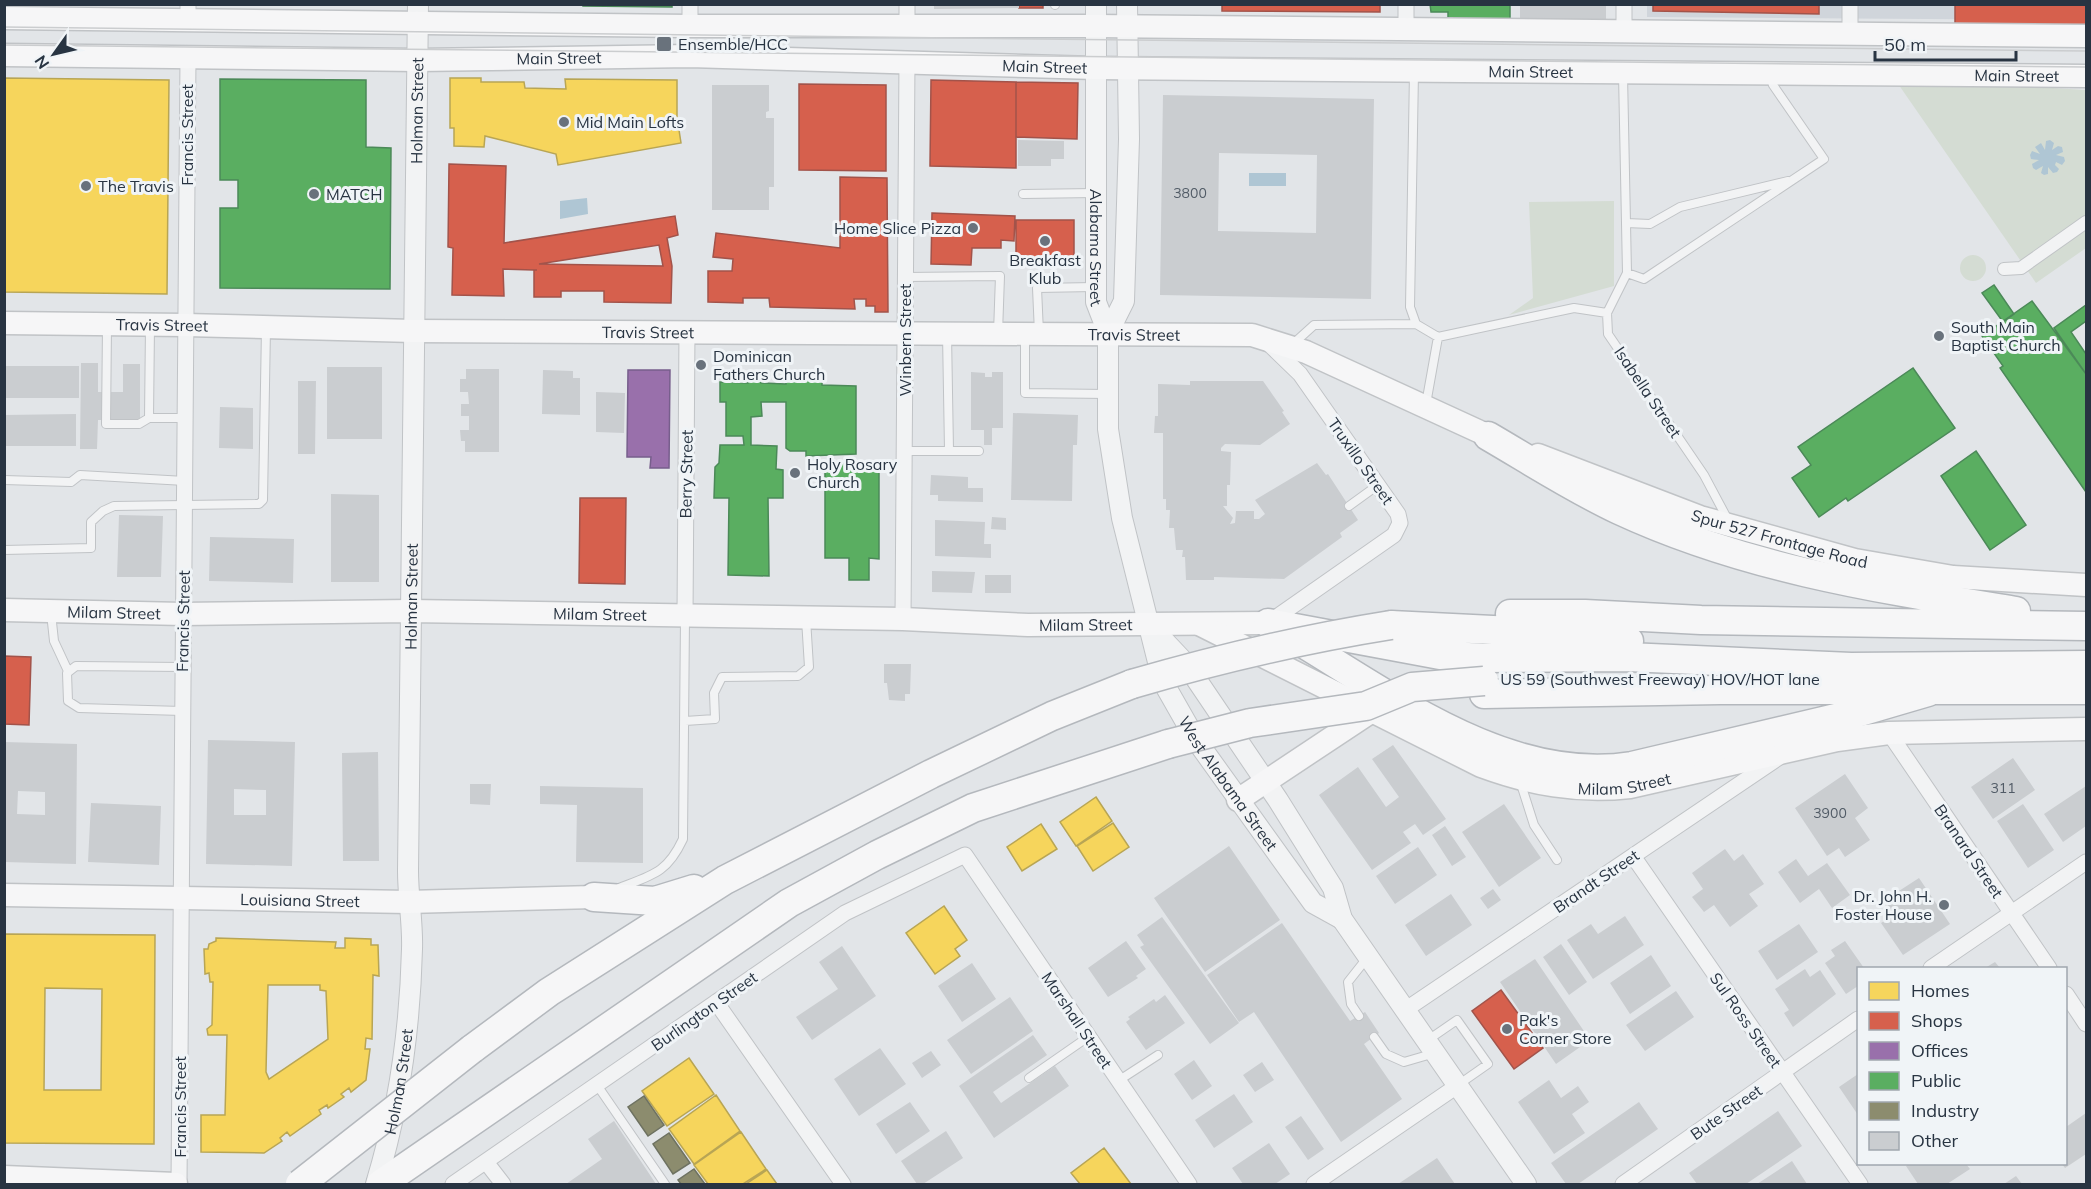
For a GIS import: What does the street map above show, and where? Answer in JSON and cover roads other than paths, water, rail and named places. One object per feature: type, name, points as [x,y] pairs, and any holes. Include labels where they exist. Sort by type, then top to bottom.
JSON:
[{"type":"highway","points":[[1488,436],[1619,510],[1739,556],[1847,584],[2086,624]]},
{"type":"highway","points":[[300,1185],[472,1049],[549,992],[725,880],[951,764],[1052,716],[1132,684],[1231,656],[1315,637],[1391,625],[1513,622],[1585,614],[1701,620],[2086,624]]},
{"type":"highway","points":[[1513,622],[1641,642],[1866,651],[2086,653]]},
{"type":"highway","points":[[1268,623],[1440,655],[1628,657],[1851,667]]},
{"type":"highway","points":[[1268,623],[1435,721],[1483,745],[1521,759],[1568,768],[1611,769],[1632,765],[1853,714],[1928,692]]},
{"type":"highway","name":"US 59 (Southwest Freeway) HOV/HOT lane","points":[[381,1185],[789,903],[877,855],[974,808],[1168,744],[1250,723],[1369,709],[1412,687],[1484,688],[1540,677],[1817,681],[1851,667],[2086,665]]},
{"type":"highway","points":[[1484,688],[1928,692],[2086,690]]},
{"type":"highway","points":[[594,897],[655,901],[725,880]]},
{"type":"main road","name":"Main Street","points":[[4,18],[188,12],[1096,15],[1406,29],[2086,36]]},
{"type":"main road","name":"Main Street","points":[[4,55],[417,60],[690,56],[907,61],[1095,69],[2086,76]]},
{"type":"main road","name":"Travis Street","points":[[4,323],[186,324],[413,331],[1252,335],[1290,347],[1488,436]]},
{"type":"main road","name":"Spur 527 Frontage Road","points":[[1488,436],[1700,517],[1866,562],[1953,577],[2086,585]]},
{"type":"main road","name":"Milam Street","points":[[4,610],[183,614],[410,611],[903,619],[1028,625],[1150,626],[1194,622],[1268,623]]},
{"type":"main road","name":"Milam Street","points":[[1194,622],[1481,766],[1519,780],[1560,788],[1600,790],[1660,781],[1836,740],[1889,733],[2086,729]]},
{"type":"main road","points":[[1238,800],[1369,709]]},
{"type":"main road","name":"Louisiana Street","points":[[4,895],[408,902],[594,897]]},
{"type":"main road","points":[[4,1177],[177,1185]]},
{"type":"street","points":[[1406,4],[1406,29]]},
{"type":"street","points":[[1624,4],[1624,31]]},
{"type":"street","points":[[1850,4],[1850,34]]},
{"type":"street","name":"Holman Street","points":[[376,1185],[390,1136],[407,1031],[412,946],[408,902],[418,14]]},
{"type":"street","name":"Alabama Street","points":[[1096,15],[1096,303],[1108,333]]},
{"type":"street","name":"Alabama Street","points":[[1108,333],[1124,301],[1127,16]]},
{"type":"street","name":"Francis Street","points":[[177,1185],[188,57]]},
{"type":"street","name":"Winbern Street","points":[[903,619],[907,61]]},
{"type":"street","points":[[2004,269],[2021,268],[2086,222]]},
{"type":"street","name":"Berry Street","points":[[684,616],[687,331]]},
{"type":"street","name":"West Alabama Street","points":[[1108,333],[1108,429],[1122,518],[1163,682],[1196,740],[1313,903],[1342,919]]},
{"type":"street","name":"Truxillo Street","points":[[1252,335],[1276,348],[1300,374],[1398,514],[1400,523],[1394,535],[1268,623]]},
{"type":"street","name":"West Alabama Street","points":[[1150,626],[1186,664],[1333,888],[1342,919],[1526,1185]]},
{"type":"street","name":"Branard Street","points":[[1889,733],[2048,967]]},
{"type":"street","name":"Brandt Street","points":[[1406,1010],[1786,752]]},
{"type":"street","name":"Burlington Street","points":[[453,1185],[845,913],[965,855]]},
{"type":"street","name":"Marshall Street","points":[[965,855],[1189,1185]]},
{"type":"street","name":"Sul Ross Street","points":[[1633,856],[1860,1185]]},
{"type":"street","points":[[1934,967],[2086,862]]},
{"type":"street","points":[[2067,995],[2086,1024]]},
{"type":"street","points":[[716,1002],[843,1185]]},
{"type":"street","name":"Bute Street","points":[[1623,1185],[1857,1020]]},
{"type":"street","points":[[1314,1185],[1457,1086]]},
{"type":"street","points":[[486,1162],[502,1185]]},
{"type":"lane","points":[[1414,71],[1410,307],[1416,324]]},
{"type":"lane","points":[[1290,347],[1314,325],[1416,324],[1438,337],[1574,308],[1607,313],[1627,273],[1623,73]]},
{"type":"lane","points":[[1627,273],[1644,279],[1824,159],[1773,85],[1770,74]]},
{"type":"lane","points":[[1626,223],[1650,224],[1680,207],[1794,179]]},
{"type":"lane","points":[[1023,194],[1095,193]]},
{"type":"lane","points":[[905,277],[1000,276],[998,333]]},
{"type":"lane","points":[[1096,287],[1037,288],[1025,393],[1108,394]]},
{"type":"lane","name":"Isabella Street","points":[[1607,313],[1608,334],[1704,475],[1731,525]]},
{"type":"lane","points":[[107,324],[106,424],[139,424],[149,418],[185,418]]},
{"type":"lane","points":[[149,418],[150,324]]},
{"type":"lane","points":[[4,550],[92,548],[91,522],[114,506],[251,505],[263,500],[266,327]]},
{"type":"lane","points":[[947,333],[949,450]]},
{"type":"lane","points":[[1425,407],[1438,337]]},
{"type":"lane","points":[[904,451],[979,451]]},
{"type":"lane","points":[[4,480],[71,482],[80,475],[185,481]]},
{"type":"lane","points":[[1349,506],[1378,485]]},
{"type":"lane","points":[[51,611],[54,641],[68,671],[66,695],[72,705],[79,708],[182,711]]},
{"type":"lane","points":[[594,897],[655,874],[673,860],[683,839],[684,616]]},
{"type":"lane","points":[[685,721],[715,719],[714,693],[722,677],[798,676],[809,667],[806,618]]},
{"type":"lane","points":[[68,671],[76,666],[183,667]]},
{"type":"lane","points":[[1519,780],[1533,825],[1557,860]]},
{"type":"lane","points":[[1359,1016],[1351,1004],[1348,982],[1368,957]]},
{"type":"lane","points":[[1374,1037],[1386,1054],[1404,1062],[1431,1047],[1458,1020],[1488,1064],[1457,1086]]},
{"type":"lane","points":[[1029,1078],[1088,1037]]},
{"type":"lane","points":[[1118,1081],[1158,1055]]},
{"type":"lane","points":[[597,1085],[665,1185]]},
{"type":"water","points":[[2050,140],[2054,143],[2052,150],[2058,146],[2062,147],[2063,152],[2056,155],[2064,157],[2065,161],[2062,165],[2056,162],[2055,165],[2059,169],[2057,172],[2053,173],[2048,167],[2048,174],[2044,175],[2041,173],[2043,166],[2036,170],[2033,168],[2032,164],[2039,160],[2031,159],[2030,155],[2032,151],[2040,154],[2035,147],[2041,143],[2045,150],[2046,141]]},
{"type":"water","points":[[1249,173],[1286,173],[1286,186],[1249,186]]},
{"type":"water","points":[[587,198],[588,214],[560,219],[560,201]]},
{"type":"tram line","points":[[4,27],[2086,51]]},
{"type":"tram line","points":[[4,45],[2086,67]]},
{"type":"place","name":"Ensemble/HCC","points":[[664,44]]},
{"type":"place","name":"Mid Main Lofts","points":[[564,122]]},
{"type":"place","name":"The Travis","points":[[86,186]]},
{"type":"place","name":"MATCH","points":[[314,194]]},
{"type":"place","name":"Home Slice Pizza","points":[[973,228]]},
{"type":"place","name":"Breakfast Klub","points":[[1045,241]]},
{"type":"place","name":"South Main Baptist Church","points":[[1939,336]]},
{"type":"place","name":"Dominican Fathers Church","points":[[701,365]]},
{"type":"place","name":"Holy Rosary Church","points":[[795,473]]},
{"type":"place","name":"Dr. John H. Foster House","points":[[1944,905]]},
{"type":"place","name":"Pak's Corner Store","points":[[1507,1029]]}]
